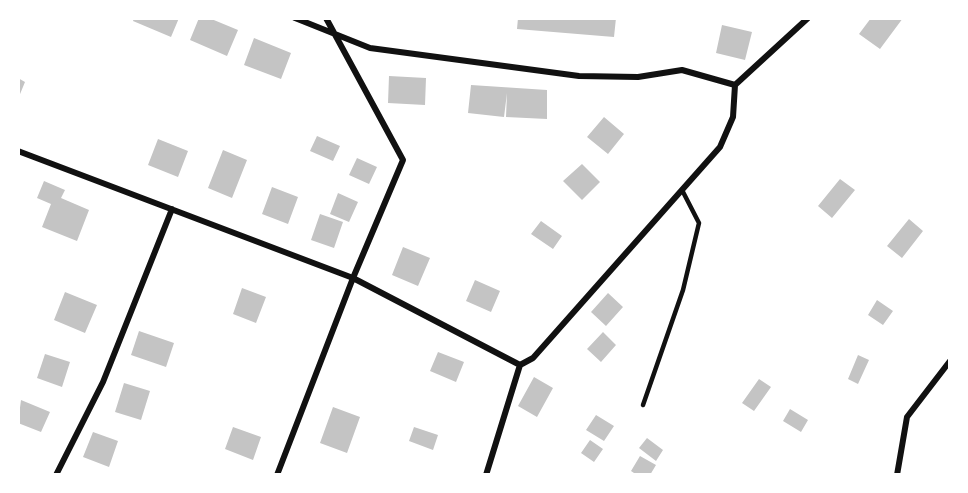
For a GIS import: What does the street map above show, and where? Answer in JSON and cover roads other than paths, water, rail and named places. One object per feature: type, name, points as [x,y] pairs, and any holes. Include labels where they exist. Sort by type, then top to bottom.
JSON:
[{"type":"street","points":[[295,18],[370,48],[579,76],[638,77],[682,70],[735,85]]},
{"type":"street","points":[[277,475],[353,278],[403,160],[331,31],[326,18]]},
{"type":"street","points":[[486,475],[520,365],[533,358],[720,147],[733,117],[735,85],[808,18]]},
{"type":"street","points":[[18,151],[353,278],[520,365]]},
{"type":"street","points":[[56,475],[103,382],[172,209]]},
{"type":"street","points":[[897,475],[907,417],[950,360]]},
{"type":"lane","points":[[643,405],[683,290],[699,223],[682,189]]}]
